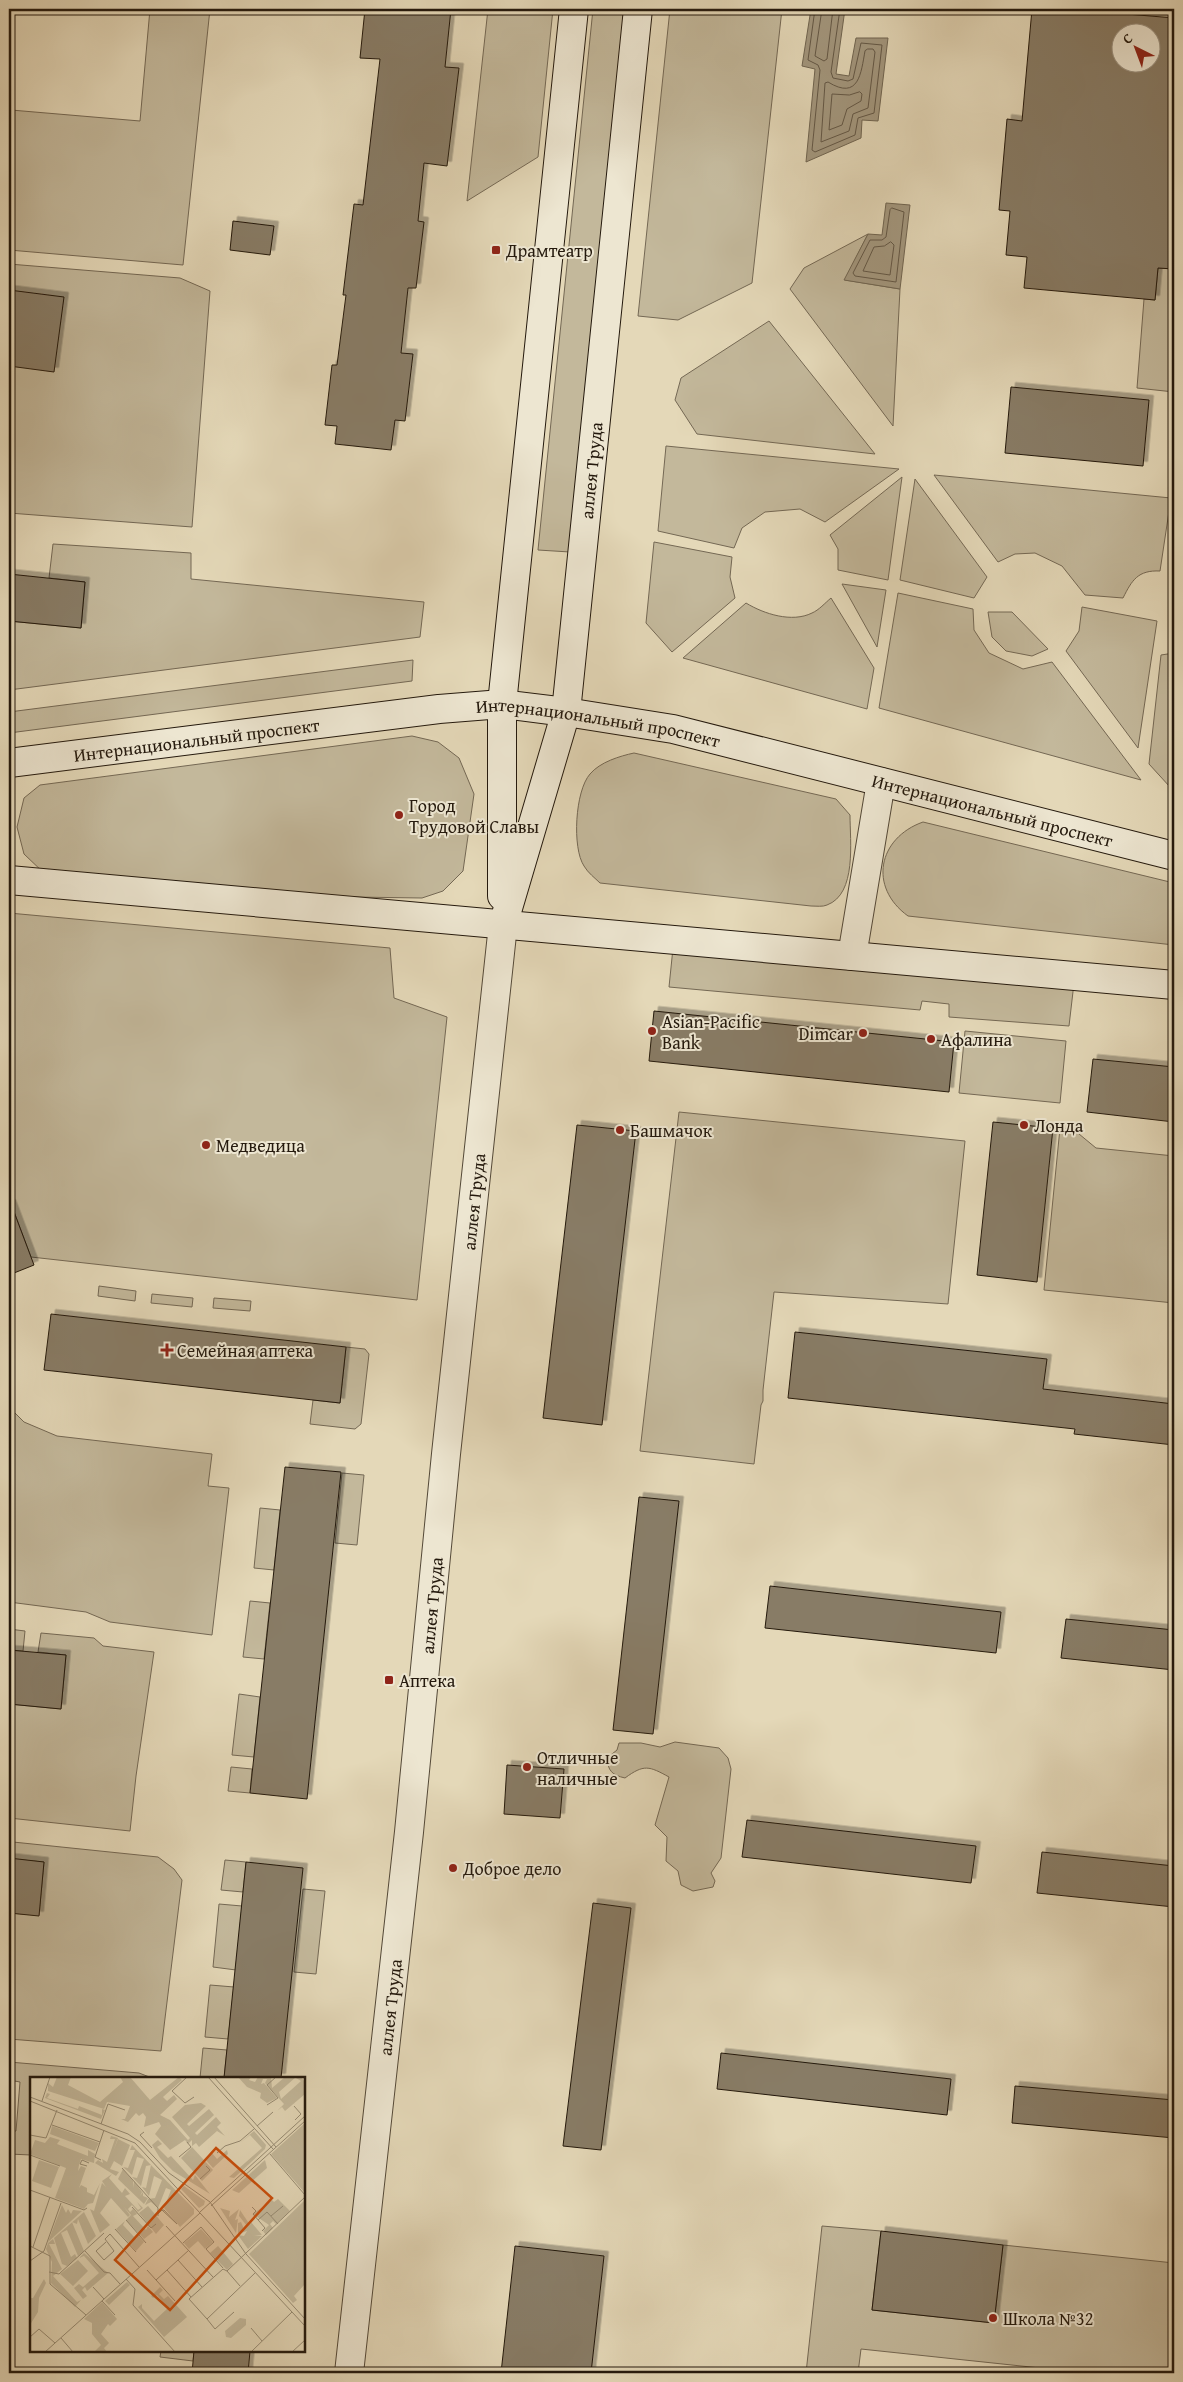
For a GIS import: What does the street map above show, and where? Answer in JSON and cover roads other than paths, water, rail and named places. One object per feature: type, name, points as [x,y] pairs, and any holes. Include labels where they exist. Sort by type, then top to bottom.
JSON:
[{"type":"main road","name":"аллея Труда","points":[[349,2373],[409,1832],[447,1444],[502,925],[502,704],[574,9]]},
{"type":"main road","name":"аллея Труда","points":[[502,925],[566,712],[638,9]]},
{"type":"main road","name":"Интернациональный проспект","points":[[9,763],[439,709],[502,704],[673,729],[1174,856]]},
{"type":"main road","points":[[852,956],[880,782]]},
{"type":"main road","points":[[9,880],[1174,985]]},
{"type":"water","points":[[811,9],[845,9],[836,74],[849,76],[856,38],[888,38],[878,121],[862,120],[861,138],[806,162],[815,69],[802,66]]},
{"type":"water","points":[[886,203],[910,205],[900,289],[844,280],[868,234],[882,235]]},
{"type":"place","name":"Драмтеатр","points":[[496,250]]},
{"type":"place","name":"Город Трудовой Славы","points":[[399,815]]},
{"type":"place","name":"Asian-Pacific Bank","points":[[652,1031]]},
{"type":"place","name":"Dimcar","points":[[863,1033]]},
{"type":"place","name":"Афалина","points":[[931,1039]]},
{"type":"place","name":"Лонда","points":[[1024,1125]]},
{"type":"place","name":"Башмачок","points":[[620,1130]]},
{"type":"place","name":"Медведица","points":[[206,1145]]},
{"type":"place","name":"Семейная аптека","points":[[167,1350]]},
{"type":"place","name":"Аптека","points":[[389,1680]]},
{"type":"place","name":"Отличные наличные","points":[[527,1767]]},
{"type":"place","name":"Доброе дело","points":[[453,1868]]},
{"type":"place","name":"Школа №32","points":[[993,2318]]}]
